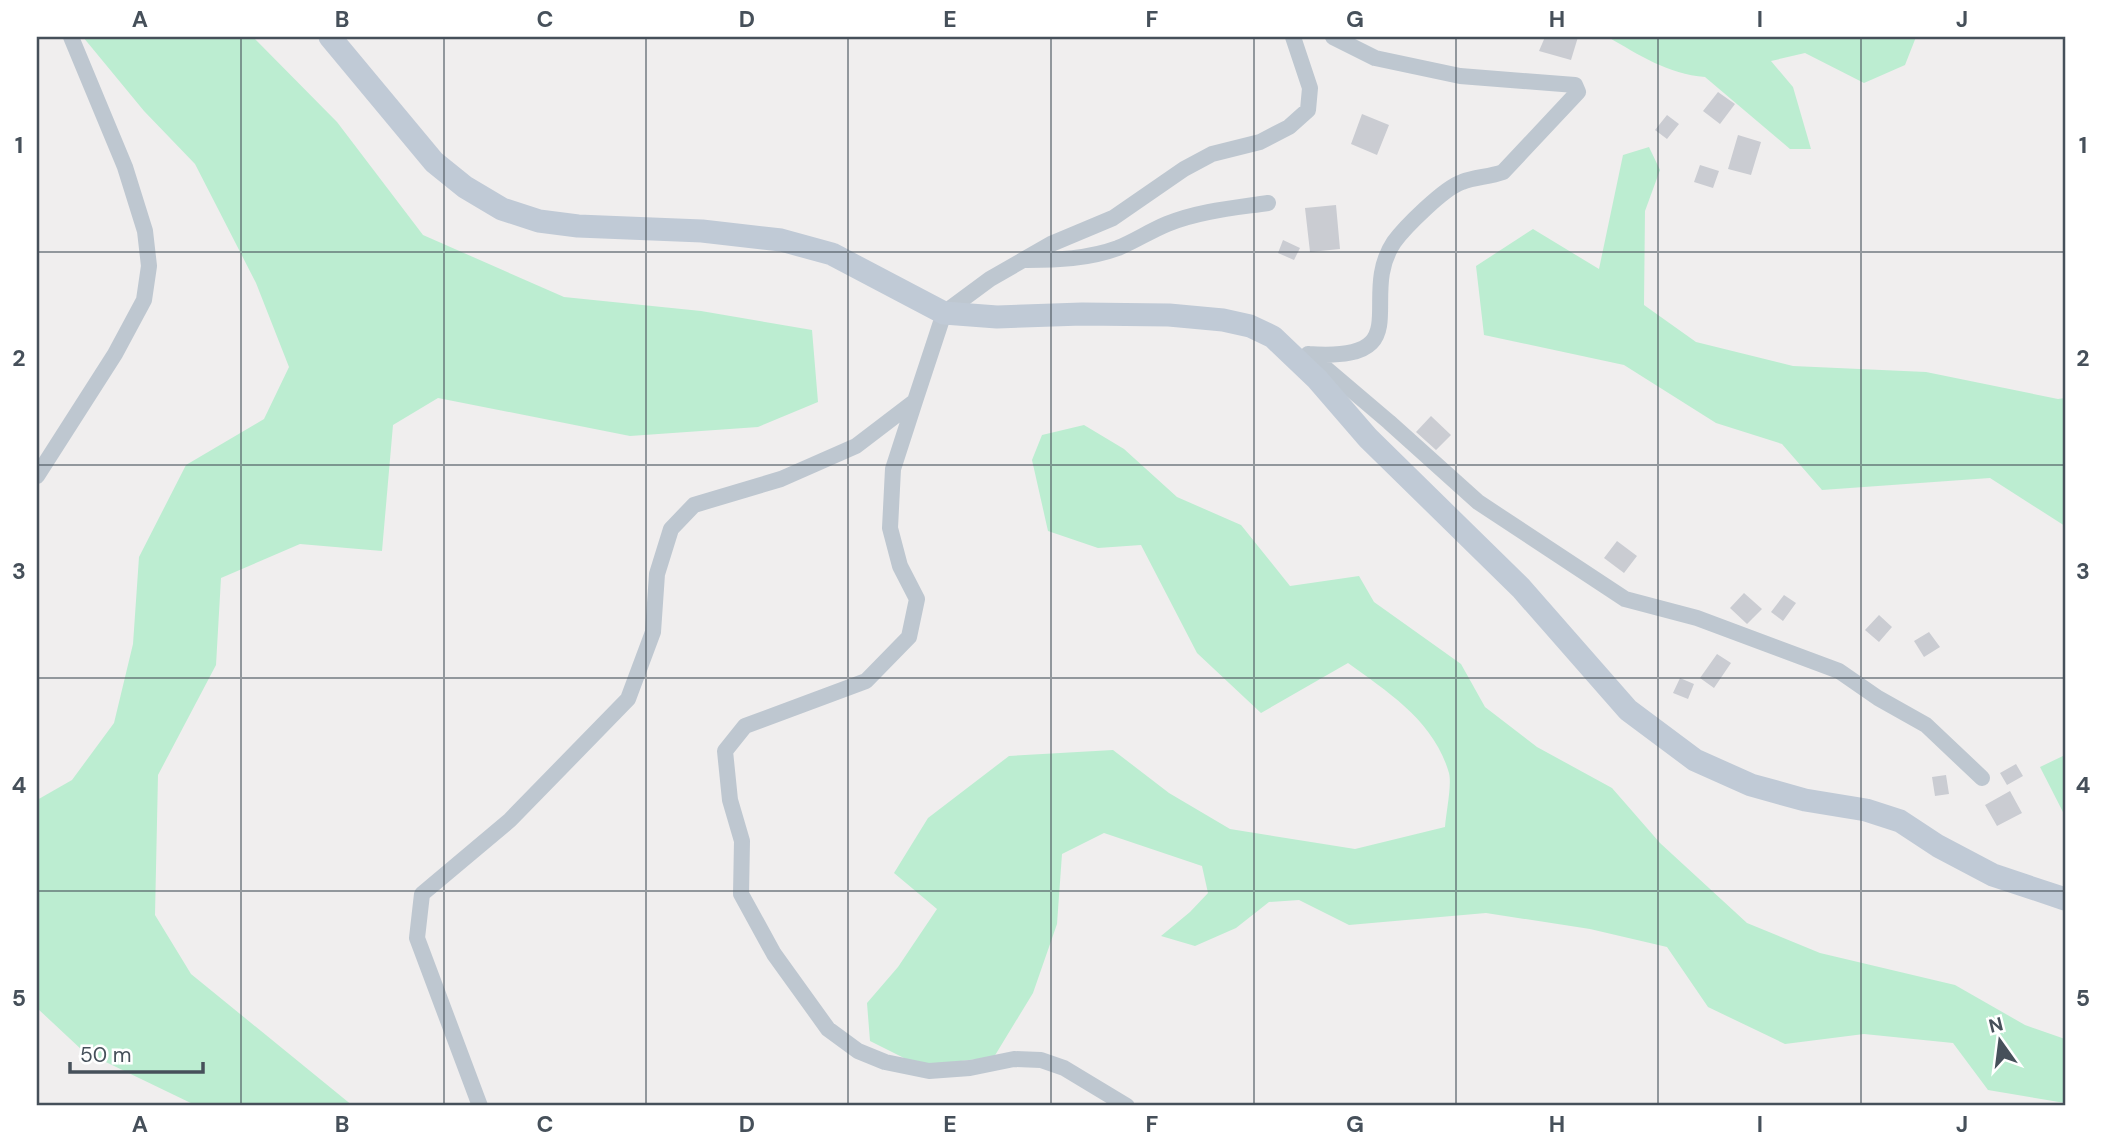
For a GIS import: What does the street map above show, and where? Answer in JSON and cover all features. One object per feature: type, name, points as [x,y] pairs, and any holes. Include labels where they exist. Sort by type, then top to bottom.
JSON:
[{"type":"street","points":[[37,476],[116,354],[144,300],[149,266],[145,231],[125,167],[71,37]]},
{"type":"street","points":[[330,37],[434,162],[465,187],[502,209],[539,221],[578,226],[702,230],[781,240],[832,254],[944,313],[997,317],[1169,315],[1223,320],[1250,326],[1298,352],[1389,422],[1478,502],[1625,599],[1697,618],[1839,671],[1878,698],[1926,725],[1982,778]]},
{"type":"street","points":[[1127,1106],[1064,1068],[1041,1060],[1014,1059],[970,1068],[929,1071],[886,1062],[858,1051],[828,1029],[774,954],[741,894],[742,841],[730,800],[725,751],[746,726],[866,681],[909,637],[916,599],[900,566],[890,528],[893,469],[944,313],[990,279],[1072,235],[1113,218],[1184,169],[1212,154],[1260,142],[1289,127],[1308,110],[1310,88],[1293,37]]},
{"type":"street","points":[[1298,352],[1350,354],[1365,349],[1374,340],[1379,326],[1383,269],[1394,243],[1402,233],[1449,188],[1503,172],[1578,92],[1575,85],[1460,76],[1375,58],[1333,37]]},
{"type":"street","points":[[1024,260],[1058,261],[1085,257],[1117,248],[1167,224],[1200,214],[1268,203]]},
{"type":"street","points":[[1298,352],[1317,379],[1368,438],[1521,588],[1628,710],[1695,760],[1751,785],[1805,800],[1866,810],[1900,821],[1938,846],[1993,875],[2065,899]]},
{"type":"street","points":[[480,1106],[416,938],[422,894],[510,820],[628,699],[653,632],[657,573],[671,529],[694,505],[781,479],[856,446],[915,401]]},
{"type":"green space","points":[[83,37],[253,37],[337,122],[423,235],[564,297],[701,311],[812,330],[818,402],[758,427],[630,436],[438,398],[393,425],[382,551],[300,544],[221,578],[216,665],[158,775],[155,915],[191,974],[353,1106],[197,1106],[83,1051],[37,1008],[37,800],[72,780],[114,723],[133,644],[139,557],[186,465],[264,419],[289,367],[256,283],[195,164],[144,111]]},
{"type":"green space","points":[[1608,37],[1916,37],[1905,65],[1864,83],[1805,53],[1771,61],[1793,87],[1811,149],[1790,149],[1705,77],[1666,68]]},
{"type":"green space","points":[[1649,147],[1660,170],[1645,211],[1644,305],[1696,342],[1793,366],[1926,372],[2058,399],[2065,398],[2065,526],[1990,478],[1822,490],[1782,444],[1716,423],[1624,365],[1484,335],[1476,266],[1533,229],[1599,269],[1623,155]]},
{"type":"green space","points":[[1084,425],[1124,449],[1177,497],[1241,525],[1290,586],[1359,576],[1374,602],[1461,664],[1485,707],[1537,747],[1612,788],[1660,843],[1747,923],[1820,953],[1955,985],[2025,1025],[2065,1039],[2065,1103],[1988,1090],[1953,1043],[1864,1034],[1785,1044],[1708,1007],[1667,947],[1590,929],[1486,913],[1349,925],[1299,900],[1269,902],[1236,928],[1195,946],[1161,936],[1208,893],[1202,866],[1104,833],[1062,854],[1057,924],[1033,993],[994,1057],[920,1066],[870,1041],[867,1003],[898,967],[937,909],[894,873],[928,818],[1009,756],[1113,750],[1169,793],[1230,829],[1355,849],[1445,827],[1450,778],[1442,755],[1421,723],[1394,697],[1348,663],[1261,713],[1197,653],[1141,545],[1098,548],[1048,531],[1032,460],[1042,435]]},
{"type":"green space","points":[[2065,755],[2065,816],[2040,767]]},
{"type":"building","points":[[1545,37],[1578,37],[1571,60],[1539,51]]},
{"type":"building","points":[[1718,92],[1735,104],[1720,124],[1703,111]]},
{"type":"building","points":[[1362,114],[1389,125],[1377,155],[1351,144]]},
{"type":"building","points":[[1667,115],[1679,124],[1667,139],[1655,130]]},
{"type":"building","points":[[1738,135],[1761,142],[1751,175],[1728,169]]},
{"type":"building","points":[[1700,165],[1719,171],[1713,188],[1694,182]]},
{"type":"building","points":[[1336,205],[1340,249],[1310,252],[1305,208]]},
{"type":"building","points":[[1283,240],[1300,248],[1294,260],[1278,253]]},
{"type":"building","points":[[1431,416],[1451,435],[1436,450],[1416,432]]},
{"type":"building","points":[[1617,541],[1637,556],[1624,573],[1604,558]]},
{"type":"building","points":[[1744,593],[1762,609],[1747,624],[1730,608]]},
{"type":"building","points":[[1784,595],[1796,603],[1783,621],[1771,612]]},
{"type":"building","points":[[1879,615],[1892,627],[1879,642],[1865,630]]},
{"type":"building","points":[[1929,632],[1940,647],[1924,657],[1914,641]]},
{"type":"building","points":[[1717,654],[1731,663],[1714,688],[1700,678]]},
{"type":"building","points":[[1680,678],[1694,684],[1688,699],[1673,693]]},
{"type":"building","points":[[2016,764],[2023,776],[2007,785],[2000,773]]},
{"type":"building","points":[[1946,775],[1949,794],[1935,796],[1932,777]]},
{"type":"building","points":[[2010,791],[2022,813],[1997,826],[1985,805]]}]
